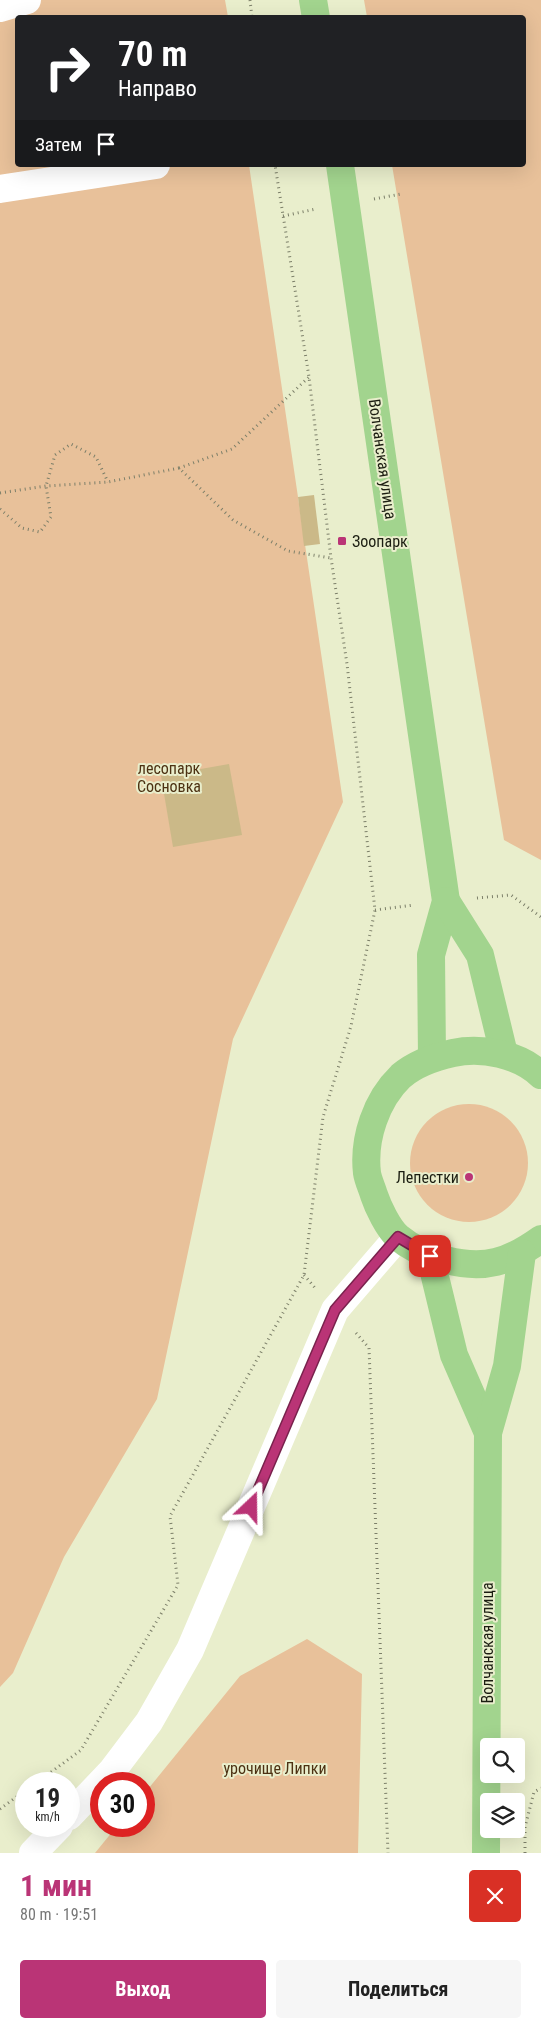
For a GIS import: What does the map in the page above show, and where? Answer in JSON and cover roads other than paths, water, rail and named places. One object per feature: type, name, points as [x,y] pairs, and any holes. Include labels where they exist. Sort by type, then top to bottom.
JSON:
[{"type":"main road","points":[[313,0],[316,15]]},
{"type":"main road","name":"Волчанская улица","points":[[340,167],[446,901],[431,955],[432,1058]]},
{"type":"main road","name":"Волчанская улица","points":[[446,901],[480,955],[504,1054]]},
{"type":"main road","points":[[532,1246],[494,1263],[465,1265],[430,1256],[398,1237],[378,1208],[367,1174],[367,1138],[380,1105],[402,1076],[432,1058],[467,1050],[504,1054],[534,1068],[541,1075]]},
{"type":"main road","name":"Волчанская улица","points":[[486,1853],[488,1433],[507,1366],[532,1246]]},
{"type":"main road","name":"Волчанская улица","points":[[430,1256],[454,1354],[488,1433]]},
{"type":"street","points":[[0,189],[143,167]]},
{"type":"street","points":[[80,1804],[112,1771],[148,1722],[190,1650],[335,1310],[398,1237]]},
{"type":"street","points":[[33,1853],[48,1837]]},
{"type":"place","name":"Зоопарк","points":[[342,541]]},
{"type":"place","name":"Лепестки","points":[[469,1177]]},
{"type":"park label","name":"лесопарк Сосновка","points":[[169,777]]},
{"type":"park label","name":"урочище Липки","points":[[275,1768]]}]
